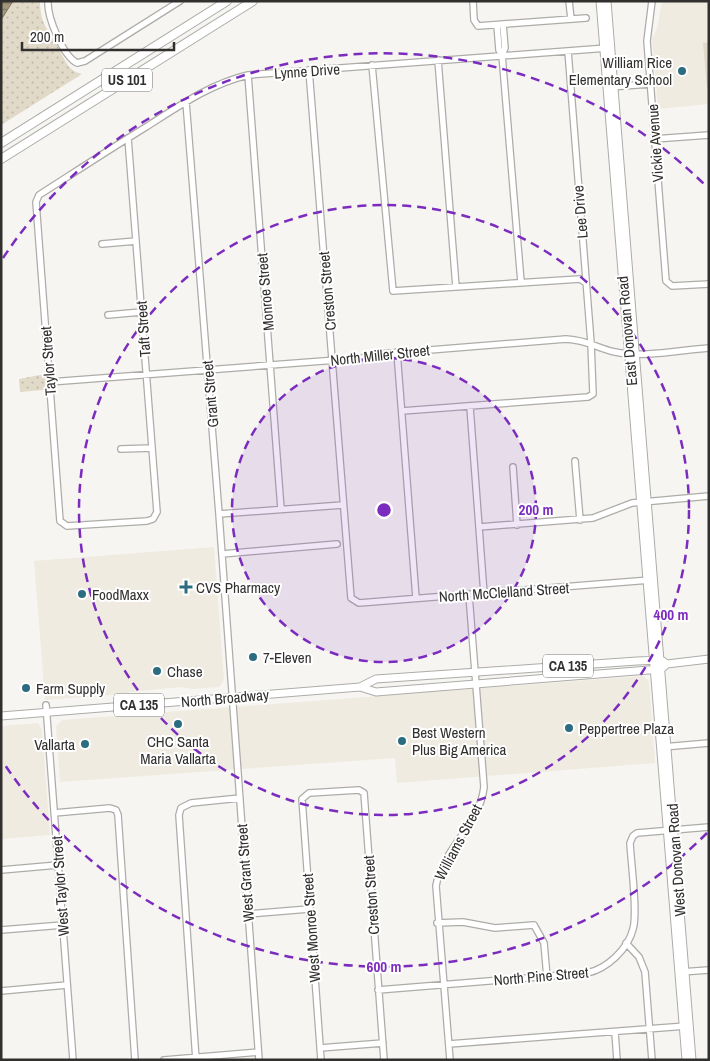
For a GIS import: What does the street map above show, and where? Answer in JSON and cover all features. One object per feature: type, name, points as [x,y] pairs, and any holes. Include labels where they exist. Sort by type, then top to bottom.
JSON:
[{"type":"highway","name":"US 101","points":[[1,143],[227,1]]},
{"type":"highway","name":"US 101","points":[[1,159],[253,1]]},
{"type":"main road","name":"East Donovan Road","points":[[600,1],[608,48]]},
{"type":"main road","name":"East Donovan Road","points":[[607,1],[611,87],[644,502],[659,664]]},
{"type":"main road","name":"North Broadway","points":[[360,687],[376,692],[709,659]]},
{"type":"main road","name":"North Broadway","points":[[1,716],[46,708],[232,698],[360,687],[376,679],[475,672],[659,664]]},
{"type":"main road","name":"West Donovan Road","points":[[659,664],[686,1026],[686,1060]]},
{"type":"main road","name":"West Donovan Road","points":[[686,1026],[692,1060]]},
{"type":"street","points":[[48,1],[52,25],[66,50],[74,61],[78,63],[86,61],[180,1]]},
{"type":"street","points":[[473,1],[476,24],[479,26],[586,18]]},
{"type":"street","points":[[569,1],[571,19]]},
{"type":"street","name":"Vickie Avenue","points":[[652,1],[647,40],[654,139],[668,284],[709,284]]},
{"type":"street","points":[[500,24],[499,50],[502,55],[520,282]]},
{"type":"street","name":"Lynne Drive","points":[[37,198],[128,138],[213,86],[248,75],[608,48]]},
{"type":"street","name":"Lee Drive","points":[[470,407],[588,397],[593,394],[591,343],[568,51]]},
{"type":"street","points":[[438,60],[456,288]]},
{"type":"street","points":[[372,65],[393,291],[580,279],[586,283]]},
{"type":"street","name":"Creston Street","points":[[309,70],[350,596],[354,601]]},
{"type":"street","name":"Monroe Street","points":[[248,75],[281,509]]},
{"type":"street","points":[[611,87],[650,84]]},
{"type":"street","name":"Grant Street","points":[[186,102],[220,514],[231,686]]},
{"type":"street","points":[[654,139],[709,135]]},
{"type":"street","name":"Taft Street","points":[[128,138],[157,512],[153,519]]},
{"type":"street","name":"Taylor Street","points":[[37,198],[60,521],[68,526],[153,519]]},
{"type":"street","points":[[102,244],[136,241]]},
{"type":"street","points":[[108,315],[141,312]]},
{"type":"street","name":"North Miller Street","points":[[50,382],[333,361],[397,352],[566,339],[591,343],[614,352],[633,353],[709,348]]},
{"type":"street","points":[[397,352],[416,598]]},
{"type":"street","points":[[402,411],[470,407],[484,594]]},
{"type":"street","points":[[121,449],[152,448]]},
{"type":"street","points":[[575,461],[580,520]]},
{"type":"street","points":[[513,467],[517,525]]},
{"type":"street","points":[[479,527],[580,520],[593,518],[632,502],[709,496]]},
{"type":"street","points":[[220,514],[344,505]]},
{"type":"street","points":[[222,554],[337,544]]},
{"type":"street","name":"North McClelland Street","points":[[354,601],[484,594],[651,580]]},
{"type":"street","name":"Williams Street","points":[[450,1060],[437,923],[437,877],[476,812],[483,791],[469,595]]},
{"type":"street","name":"West Grant Street","points":[[231,686],[259,1060]]},
{"type":"street","name":"West Taylor Street","points":[[46,708],[73,1060]]},
{"type":"street","points":[[664,747],[709,743]]},
{"type":"street","name":"Creston Street","points":[[362,791],[384,1060]]},
{"type":"street","name":"West Monroe Street","points":[[321,1060],[309,909],[303,796],[308,793],[362,791]]},
{"type":"street","points":[[196,1058],[179,816],[181,808],[191,802],[240,798]]},
{"type":"street","points":[[54,813],[110,808],[116,810],[118,815],[135,1060]]},
{"type":"street","name":"North Pine Street","points":[[378,990],[588,973],[601,969],[626,943],[635,923],[631,838],[637,833],[709,827]]},
{"type":"street","points":[[1,870],[58,865]]},
{"type":"street","points":[[248,914],[309,909]]},
{"type":"street","points":[[437,923],[463,922],[495,928],[534,925],[544,942],[547,976]]},
{"type":"street","points":[[1,930],[63,925]]},
{"type":"street","points":[[626,943],[642,964],[652,1060]]},
{"type":"street","points":[[682,972],[709,970]]},
{"type":"street","points":[[1,991],[67,985]]},
{"type":"street","points":[[449,1044],[686,1026]]},
{"type":"street","points":[[615,1032],[617,1060]]},
{"type":"street","points":[[320,1048],[383,1043]]},
{"type":"street","points":[[164,1060],[258,1052]]},
{"type":"shaded area","points":[[1,1],[40,1],[43,22],[65,61],[70,68],[82,74],[1,125]]},
{"type":"shaded area","points":[[1,1],[13,1],[1,20]]},
{"type":"shaded area","name":"William Rice Elementary School","points":[[662,1],[709,1],[709,104],[658,109],[652,38],[657,29]]},
{"type":"shaded area","points":[[709,42],[709,88],[707,88],[703,43]]},
{"type":"shaded area","points":[[45,374],[46,393],[43,390],[20,392],[19,379]]},
{"type":"shaded area","points":[[214,547],[224,680],[219,687],[192,689],[182,687],[125,694],[45,700],[34,561]]},
{"type":"shaded area","points":[[643,676],[649,681],[655,763],[397,783],[395,758],[60,782],[56,726],[62,720]]},
{"type":"shaded area","points":[[38,723],[42,730],[50,835],[1,839],[1,726]]},
{"type":"place","name":"William Rice Elementary School","points":[[682,71]]},
{"type":"place","name":"CVS Pharmacy","points":[[186,587]]},
{"type":"place","name":"FoodMaxx","points":[[82,594]]},
{"type":"place","name":"7-Eleven","points":[[253,657]]},
{"type":"place","name":"Chase","points":[[157,671]]},
{"type":"place","name":"Farm Supply","points":[[26,688]]},
{"type":"place","name":"CHC Santa Maria Vallarta","points":[[178,724]]},
{"type":"place","name":"Peppertree Plaza","points":[[569,728]]},
{"type":"place","name":"Best Western Plus Big America","points":[[402,741]]},
{"type":"place","name":"Vallarta","points":[[85,744]]}]
